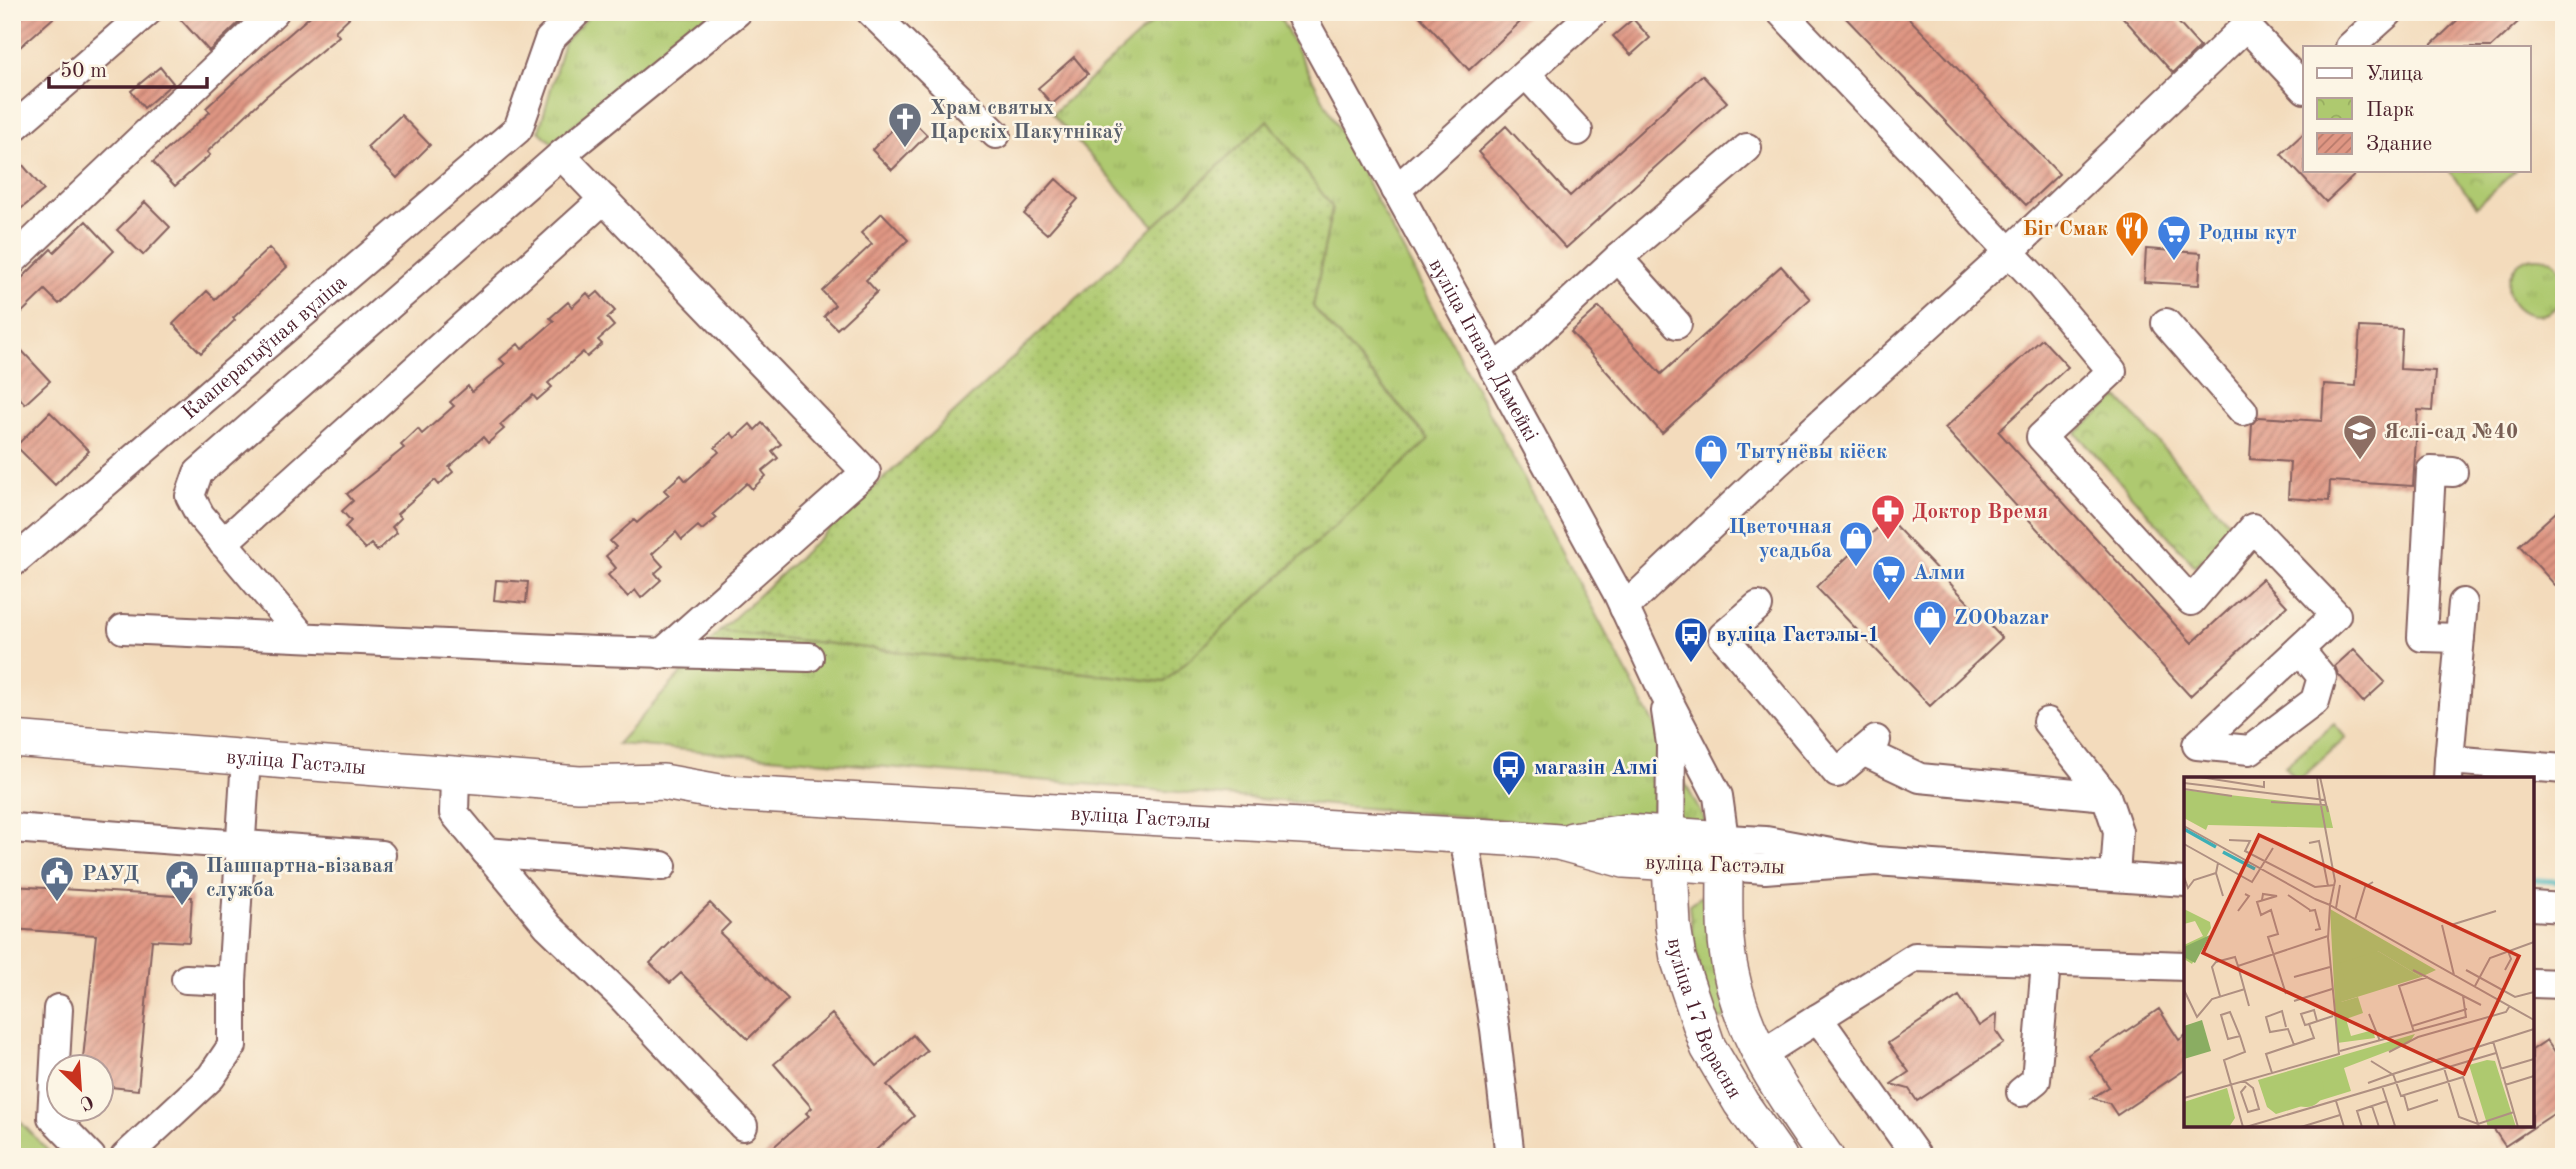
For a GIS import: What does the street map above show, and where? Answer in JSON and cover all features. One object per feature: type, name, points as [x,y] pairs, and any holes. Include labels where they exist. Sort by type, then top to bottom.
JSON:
[{"type":"main road","name":"вуліца Гастэлы","points":[[12,738],[579,784],[662,799],[725,793],[1464,835],[1558,842],[1624,860],[1670,849],[1725,853]]},
{"type":"main road","name":"вуліца 17 Верасня","points":[[1670,849],[1673,926],[1678,958],[1708,1047],[1741,1103],[1779,1157]]},
{"type":"main road","name":"вуліца 17 Верасня","points":[[1725,853],[1725,927],[1731,972],[1746,1025],[1778,1087],[1826,1157]]},
{"type":"street","points":[[12,129],[147,12]]},
{"type":"street","points":[[12,261],[274,12]]},
{"type":"street","name":"Кааператыўная вуліца","points":[[12,563],[518,129],[549,40],[577,12]]},
{"type":"street","points":[[303,637],[200,516],[190,496],[198,473],[561,155],[737,12]]},
{"type":"street","points":[[871,12],[996,134]]},
{"type":"street","name":"вуліца Ігната Дамейкі","points":[[1299,12],[1624,608],[1663,691],[1718,796],[1725,853]]},
{"type":"street","points":[[1396,190],[1594,12]]},
{"type":"street","points":[[1780,12],[2037,281],[2112,371],[2041,437],[2191,601],[2253,528],[2336,615],[2300,650]]},
{"type":"street","points":[[2351,46],[2389,12]]},
{"type":"street","points":[[1624,608],[1796,446],[2008,253],[2241,19],[2303,87]]},
{"type":"street","points":[[1526,74],[1578,131]]},
{"type":"street","points":[[1494,369],[1747,148]]},
{"type":"street","points":[[561,155],[866,472],[661,654]]},
{"type":"street","points":[[223,543],[604,199]]},
{"type":"street","points":[[1618,258],[1677,324]]},
{"type":"street","points":[[2166,323],[2243,411]]},
{"type":"street","points":[[2454,472],[2431,471],[2422,637],[2460,638]]},
{"type":"street","points":[[2463,603],[2449,770],[2564,769]]},
{"type":"street","points":[[1758,606],[1723,636],[1837,773],[1870,745],[1920,778],[2106,796]]},
{"type":"street","points":[[123,629],[661,654],[808,657]]},
{"type":"street","name":"вуліца Ігната Дамейкі","points":[[1663,691],[1671,744],[1670,849]]},
{"type":"street","points":[[2047,722],[2106,796],[2118,831],[2115,876]]},
{"type":"street","points":[[125,1157],[211,1077],[232,1046],[232,981],[246,758]]},
{"type":"street","points":[[455,775],[454,813],[548,926],[621,996],[743,1126]]},
{"type":"street","points":[[12,828],[381,855]]},
{"type":"street","points":[[1464,835],[1495,1029],[1510,1149],[1508,1157]]},
{"type":"street","name":"вуліца Гастэлы","points":[[1725,853],[1766,841],[1875,862],[2184,882]]},
{"type":"street","points":[[486,852],[663,866]]},
{"type":"street","points":[[2534,906],[2564,908]]},
{"type":"street","points":[[1760,1055],[1915,957],[2184,966]]},
{"type":"street","points":[[2021,1092],[2036,1080],[2046,962]]},
{"type":"street","points":[[186,979],[232,981]]},
{"type":"street","points":[[2534,983],[2564,984]]},
{"type":"street","points":[[58,1009],[52,1117],[91,1157]]},
{"type":"street","points":[[1818,1018],[1917,1157]]},
{"type":"green space","points":[[593,12],[713,12],[552,143],[539,131],[564,42]]},
{"type":"green space","points":[[1164,12],[1277,12],[1714,838],[617,744],[720,631],[1164,682],[1429,439],[1313,307],[1332,207],[1268,120],[1154,226],[1052,114]]},
{"type":"green space","points":[[1268,120],[1332,207],[1313,307],[1429,440],[1164,682],[720,631]]},
{"type":"green space","points":[[2450,172],[2514,172],[2477,206]]},
{"type":"green space","points":[[2537,257],[2548,259],[2561,270],[2566,286],[2564,297],[2553,310],[2537,315],[2526,313],[2513,302],[2508,286],[2510,275],[2521,262]]},
{"type":"green space","points":[[2118,397],[2236,530],[2195,566],[2076,433]]},
{"type":"green space","points":[[2334,724],[2346,738],[2302,777],[2294,777],[2285,766]]},
{"type":"green space","points":[[1702,896],[1711,902],[1727,1015],[1724,1019],[1715,1019],[1693,934],[1689,905]]},
{"type":"green space","points":[[12,1113],[54,1157],[12,1157]]},
{"type":"building","points":[[12,12],[60,12],[12,54]]},
{"type":"building","points":[[174,12],[250,12],[209,51]]},
{"type":"building","points":[[315,12],[355,12],[335,31],[339,36],[265,97],[207,152],[210,155],[175,186],[153,162],[210,112],[206,108]]},
{"type":"building","points":[[1416,12],[1531,12],[1469,70]]},
{"type":"building","points":[[1840,12],[1903,12],[2059,174],[2026,205]]},
{"type":"building","points":[[2118,12],[2169,12],[2200,47],[2173,73]]},
{"type":"building","points":[[2466,12],[2529,12],[2492,46],[2430,46]]},
{"type":"building","points":[[1633,19],[1650,38],[1631,55],[1613,36]]},
{"type":"building","points":[[1074,57],[1088,74],[1052,104],[1038,88]]},
{"type":"building","points":[[160,67],[173,83],[144,108],[131,91]]},
{"type":"building","points":[[1702,75],[1727,102],[1566,248],[1478,152],[1506,126],[1570,196]]},
{"type":"building","points":[[401,115],[430,145],[397,178],[367,147]]},
{"type":"building","points":[[907,115],[927,135],[892,170],[872,150]]},
{"type":"building","points":[[2303,134],[2303,172],[2358,172],[2326,202],[2281,154]]},
{"type":"building","points":[[22,164],[44,190],[12,216],[12,171]]},
{"type":"building","points":[[1056,179],[1078,199],[1047,234],[1024,214]]},
{"type":"building","points":[[145,202],[170,227],[143,255],[117,230]]},
{"type":"building","points":[[882,213],[908,240],[866,280],[877,292],[837,329],[824,316],[835,305],[822,291],[872,244],[861,233]]},
{"type":"building","points":[[86,221],[114,251],[59,304],[45,290],[12,322],[12,288],[51,249],[54,252]]},
{"type":"building","points":[[269,248],[287,267],[233,318],[235,320],[201,353],[173,324],[207,291],[215,299]]},
{"type":"building","points":[[2146,249],[2201,253],[2199,285],[2144,282]]},
{"type":"building","points":[[1781,266],[1810,299],[1662,433],[1571,332],[1599,307],[1661,374]]},
{"type":"building","points":[[598,292],[615,311],[607,318],[614,326],[598,340],[602,344],[587,357],[583,352],[548,383],[552,387],[537,400],[533,395],[500,425],[504,429],[488,443],[483,437],[449,467],[453,472],[439,485],[435,480],[397,514],[401,518],[392,527],[397,533],[377,551],[371,544],[365,549],[345,527],[351,521],[342,511],[353,501],[347,494],[404,448],[401,445],[418,429],[422,434],[454,406],[450,402],[468,386],[472,392],[505,364],[500,359],[518,344],[522,349],[554,321],[550,318],[568,302],[572,307],[587,293],[591,298]]},
{"type":"building","points":[[2360,327],[2402,329],[2400,369],[2435,371],[2432,411],[2418,410],[2413,486],[2330,481],[2329,501],[2288,498],[2290,462],[2250,459],[2252,424],[2258,417],[2322,421],[2324,384],[2356,386]]},
{"type":"building","points":[[2042,339],[2068,367],[1998,431],[2179,629],[2192,643],[2262,579],[2287,606],[2190,696],[1945,428]]},
{"type":"building","points":[[12,340],[50,381],[25,404],[12,389]]},
{"type":"building","points":[[50,412],[89,451],[55,485],[16,446]]},
{"type":"building","points":[[762,423],[781,444],[772,451],[778,458],[762,471],[766,476],[752,489],[747,483],[713,514],[717,518],[702,530],[698,526],[682,540],[676,532],[652,554],[663,566],[655,573],[661,580],[641,598],[635,590],[628,597],[608,575],[616,568],[606,556],[616,547],[610,541],[634,520],[637,523],[669,495],[664,490],[681,475],[686,481],[719,452],[715,447],[731,433],[735,438],[750,424],[755,430]]},
{"type":"building","points":[[2564,505],[2564,595],[2519,545]]},
{"type":"building","points":[[1888,518],[2002,638],[1930,706],[1816,587]]},
{"type":"building","points":[[496,580],[528,582],[526,603],[494,600]]},
{"type":"building","points":[[2354,649],[2385,682],[2363,702],[2338,674],[2335,666]]},
{"type":"building","points":[[12,886],[192,897],[189,942],[152,940],[138,1090],[116,1088],[116,1054],[83,1054],[96,935],[12,929]]},
{"type":"building","points":[[710,903],[730,923],[720,933],[788,999],[748,1039],[681,973],[670,983],[650,963]]},
{"type":"building","points":[[1959,996],[1979,1026],[1997,1014],[1996,1031],[2004,1043],[1917,1101],[1909,1089],[1891,1084],[1909,1072],[1888,1043]]},
{"type":"building","points":[[2159,1009],[2179,1040],[2184,1036],[2184,1070],[2117,1115],[2109,1103],[2092,1098],[2109,1087],[2089,1056]]},
{"type":"building","points":[[832,1014],[877,1066],[913,1035],[927,1051],[887,1085],[914,1116],[868,1157],[762,1157],[809,1116],[806,1113],[812,1108],[774,1064]]},
{"type":"building","points":[[2547,1040],[2564,1065],[2564,1107],[2534,1127],[2534,1049]]},
{"type":"building","points":[[2492,1127],[2534,1127],[2505,1146]]},
{"type":"waterway","points":[[2534,880],[2564,882]]},
{"type":"place","name":"Храм святых Царскіх Пакутнікаў","points":[[905,149]]},
{"type":"place","name":"Біг Смак","points":[[2132,258]]},
{"type":"place","name":"Родны кут","points":[[2174,262]]},
{"type":"place","name":"Яслі-сад №40","points":[[2360,461]]},
{"type":"place","name":"Тытунёвы кіёск","points":[[1711,481]]},
{"type":"place","name":"Доктор Время","points":[[1888,541]]},
{"type":"place","name":"Цветочная усадьба","points":[[1856,568]]},
{"type":"place","name":"Алми","points":[[1889,602]]},
{"type":"place","name":"ZOObazar","points":[[1930,647]]},
{"type":"place","name":"вуліца Гастэлы-1","points":[[1691,664]]},
{"type":"place","name":"магазін Алмі","points":[[1509,797]]},
{"type":"place","name":"РАУД","points":[[57,903]]},
{"type":"place","name":"Пашпартна-візавая служба","points":[[182,907]]}]
